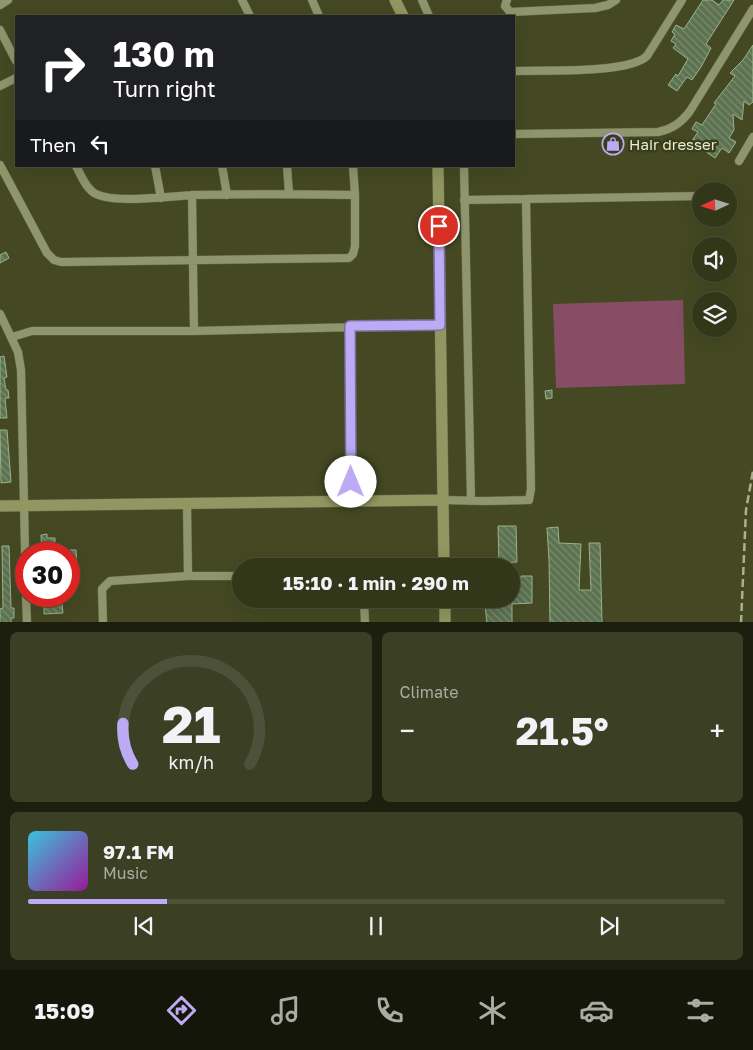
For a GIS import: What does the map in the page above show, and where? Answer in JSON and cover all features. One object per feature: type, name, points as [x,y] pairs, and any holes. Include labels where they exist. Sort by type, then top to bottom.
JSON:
[{"type":"street","points":[[0,4],[8,0]]},
{"type":"street","points":[[242,0],[250,15]]},
{"type":"street","points":[[312,0],[319,15]]},
{"type":"street","points":[[395,0],[402,15]]},
{"type":"street","points":[[422,0],[429,15]]},
{"type":"street","points":[[507,0],[506,8],[510,12],[595,8],[605,6],[616,0]]},
{"type":"street","points":[[515,71],[597,69],[626,66],[641,61],[647,56],[682,0]]},
{"type":"street","points":[[515,134],[658,132],[672,128],[690,111],[753,9]]},
{"type":"street","points":[[0,30],[15,59]]},
{"type":"street","points":[[0,86],[15,78]]},
{"type":"street","points":[[739,161],[753,137]]},
{"type":"street","points":[[0,165],[47,253],[54,260],[61,262],[349,258],[352,256],[355,246],[353,167]]},
{"type":"street","points":[[77,167],[89,189],[98,195],[128,198],[289,194],[355,196]]},
{"type":"street","points":[[155,167],[161,198]]},
{"type":"street","points":[[222,167],[228,195]]},
{"type":"street","points":[[287,167],[289,194]]},
{"type":"street","points":[[438,167],[444,558]]},
{"type":"street","points":[[464,167],[471,500]]},
{"type":"street","points":[[192,196],[194,331]]},
{"type":"street","points":[[464,200],[692,196]]},
{"type":"street","points":[[0,506],[529,500],[531,433],[526,199]]},
{"type":"street","points":[[0,314],[18,352],[21,370],[25,542]]},
{"type":"street","points":[[12,337],[32,331],[194,331],[440,325]]},
{"type":"street","points":[[350,326],[351,501]]},
{"type":"street","points":[[187,503],[188,576]]},
{"type":"street","points":[[103,622],[102,589],[110,581],[188,576],[232,576]]},
{"type":"street","points":[[26,607],[27,622]]},
{"type":"street","points":[[364,608],[365,622]]},
{"type":"street","points":[[444,608],[445,622]]},
{"type":"shaded area","points":[[683,300],[685,384],[556,388],[553,304]]},
{"type":"building","points":[[703,0],[712,0],[719,5],[723,0],[734,0],[706,44],[711,48],[701,67],[692,80],[687,77],[677,91],[668,85],[676,74],[678,76],[688,59],[673,48],[676,44],[671,41],[675,34],[672,32],[676,25],[684,29]]},
{"type":"building","points":[[753,45],[753,102],[749,105],[744,101],[742,120],[733,114],[734,130],[729,138],[736,142],[729,153],[722,148],[715,158],[699,147],[697,150],[689,145],[698,132],[692,129],[696,122],[702,125],[716,104],[714,103],[735,76],[730,73],[743,60]]},
{"type":"building","points":[[6,252],[9,258],[0,263],[0,255]]},
{"type":"building","points":[[4,356],[7,377],[4,378],[9,398],[5,398],[7,418],[0,418],[0,357]]},
{"type":"building","points":[[552,390],[552,398],[546,399],[545,391]]},
{"type":"building","points":[[0,430],[7,430],[11,482],[1,483]]},
{"type":"building","points":[[498,526],[516,526],[517,558],[499,558]]},
{"type":"building","points":[[558,527],[559,543],[581,544],[579,590],[591,590],[589,543],[600,543],[602,622],[550,622],[547,528]]},
{"type":"building","points":[[47,534],[47,538],[55,538],[55,542],[41,542],[41,535]]},
{"type":"building","points":[[2,546],[9,546],[11,608],[14,608],[14,618],[11,618],[11,622],[0,622],[0,609],[3,608]]},
{"type":"building","points":[[521,576],[532,576],[532,603],[520,604]]},
{"type":"building","points":[[44,607],[62,607],[63,613],[44,614]]},
{"type":"building","points":[[485,608],[512,608],[512,622],[487,622]]},
{"type":"railway","points":[[741,622],[746,510],[753,471]]},
{"type":"place","name":"Hair dresser","points":[[613,144]]},
{"type":"route","points":[[351,482],[350,326],[440,325],[439,226]]}]
